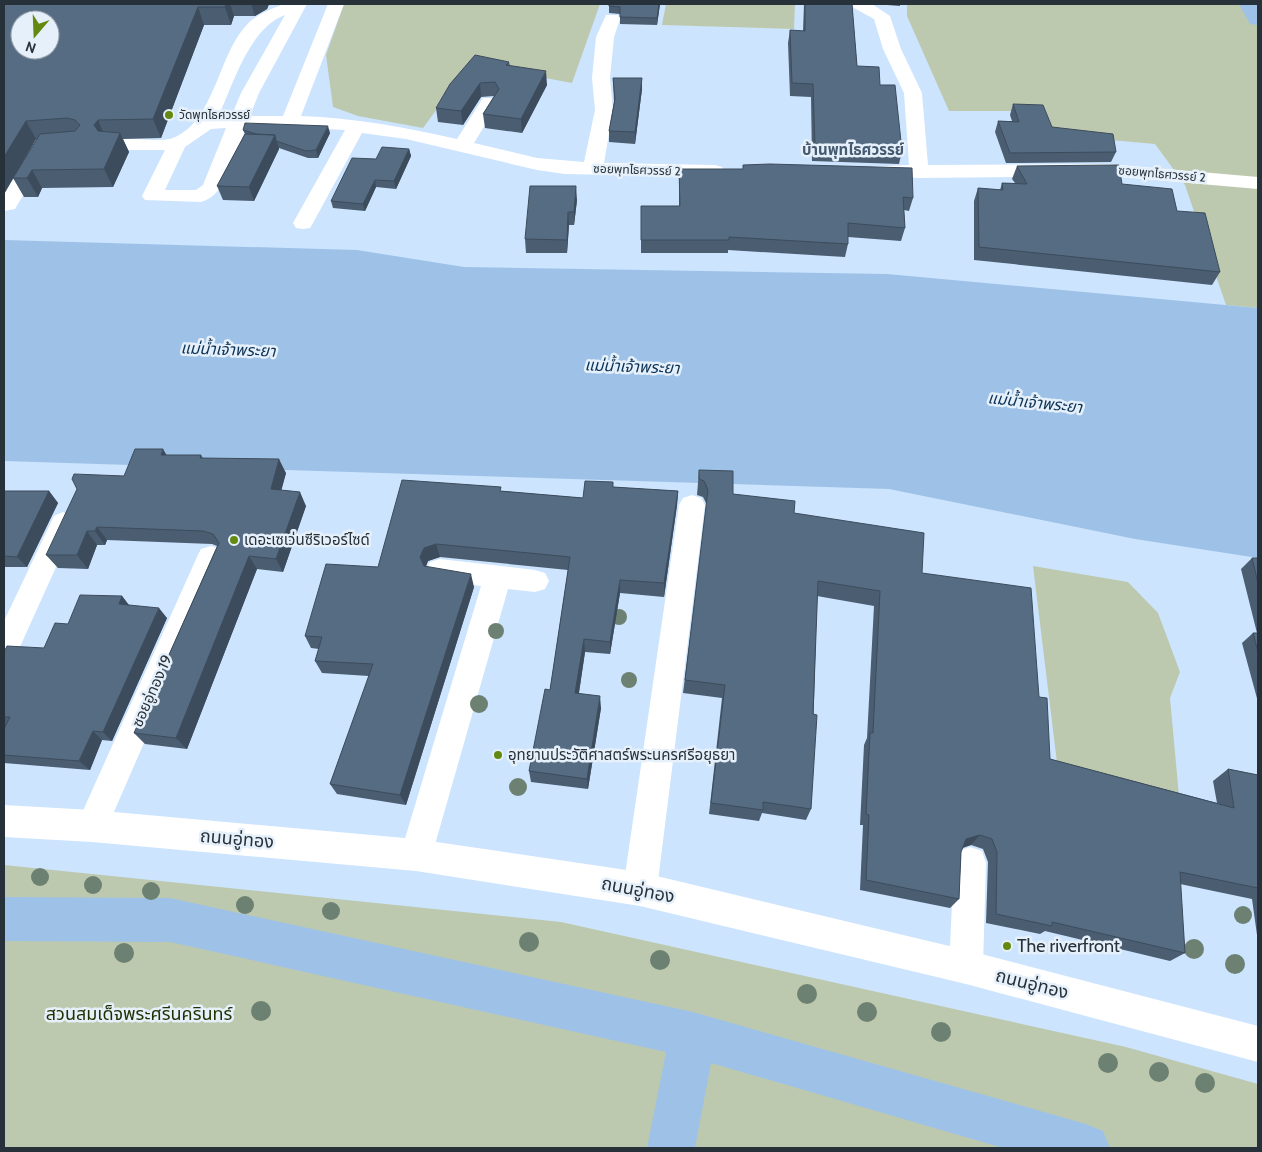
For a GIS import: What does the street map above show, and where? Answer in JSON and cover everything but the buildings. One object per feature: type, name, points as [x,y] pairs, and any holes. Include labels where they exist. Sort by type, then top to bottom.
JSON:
[{"type":"street","points":[[299,4],[250,93],[212,188],[208,193],[201,196],[152,196],[177,144],[206,123],[245,40],[258,24],[274,13],[299,4]]},
{"type":"street","points":[[290,120],[336,4]]},
{"type":"street","points":[[860,4],[882,16],[899,66],[913,92],[919,172]]},
{"type":"street","points":[[593,168],[604,110],[601,78],[606,36],[612,19]]},
{"type":"street","points":[[464,145],[490,102]]},
{"type":"street","name":"ซอยพุทไธศวรรย์ 2","points":[[206,123],[290,120],[406,133],[464,145],[537,164],[681,172],[736,170]]},
{"type":"street","points":[[303,223],[356,127]]},
{"type":"street","points":[[115,144],[177,144]]},
{"type":"street","points":[[4,205],[8,205],[42,145],[51,145]]},
{"type":"street","name":"ซอยพุทไธศวรรย์ 2","points":[[855,170],[919,172],[1109,170],[1258,182]]},
{"type":"street","points":[[4,651],[73,502]]},
{"type":"street","points":[[640,889],[692,505]]},
{"type":"street","name":"ซอยอู่ทอง 19","points":[[92,826],[211,557]]},
{"type":"street","points":[[440,570],[535,581]]},
{"type":"street","points":[[416,854],[498,578]]},
{"type":"street","name":"ถนนอู่ทอง","points":[[4,821],[92,826],[416,854],[640,889],[966,967],[1258,1044]]},
{"type":"street","points":[[966,967],[970,862]]},
{"type":"green space","points":[[344,4],[600,4],[572,83],[470,64],[423,128],[358,116],[333,107],[326,55]]},
{"type":"green space","points":[[666,4],[795,4],[794,29],[662,25]]},
{"type":"green space","points":[[907,4],[1258,4],[1258,308],[1226,305],[1185,185],[1155,144],[1055,135],[1043,111],[949,111],[907,16]]},
{"type":"green space","points":[[1033,566],[1128,582],[1158,613],[1180,672],[1170,698],[1179,796],[1058,771]]},
{"type":"green space","name":"สวนสมเด็จพระศรีนครินทร์","points":[[4,865],[561,922],[1126,1047],[1258,1084],[1258,1148],[4,1148]]},
{"type":"water","name":"แม่น้ำเจ้าพระยา","points":[[4,240],[357,250],[464,267],[887,274],[1258,308],[1258,558],[1135,539],[889,489],[4,461]]},
{"type":"waterway","points":[[1250,4],[1258,19]]},
{"type":"waterway","points":[[4,919],[170,920],[693,1035]]},
{"type":"waterway","points":[[671,1148],[693,1035]]},
{"type":"waterway","points":[[693,1035],[1086,1148]]},
{"type":"place","name":"วัดพุทไธศวรรย์","points":[[169,115]]},
{"type":"place","name":"เดอะเซเว่นซีริเวอร์ไซด์","points":[[234,540]]},
{"type":"place","name":"อุทยานประวัติศาสตร์พระนครศรีอยุธยา","points":[[498,755]]},
{"type":"place","name":"The riverfront","points":[[1007,946]]},
{"type":"district","name":"บ้านพุทไธศวรรย์","points":[[853,150]]}]
